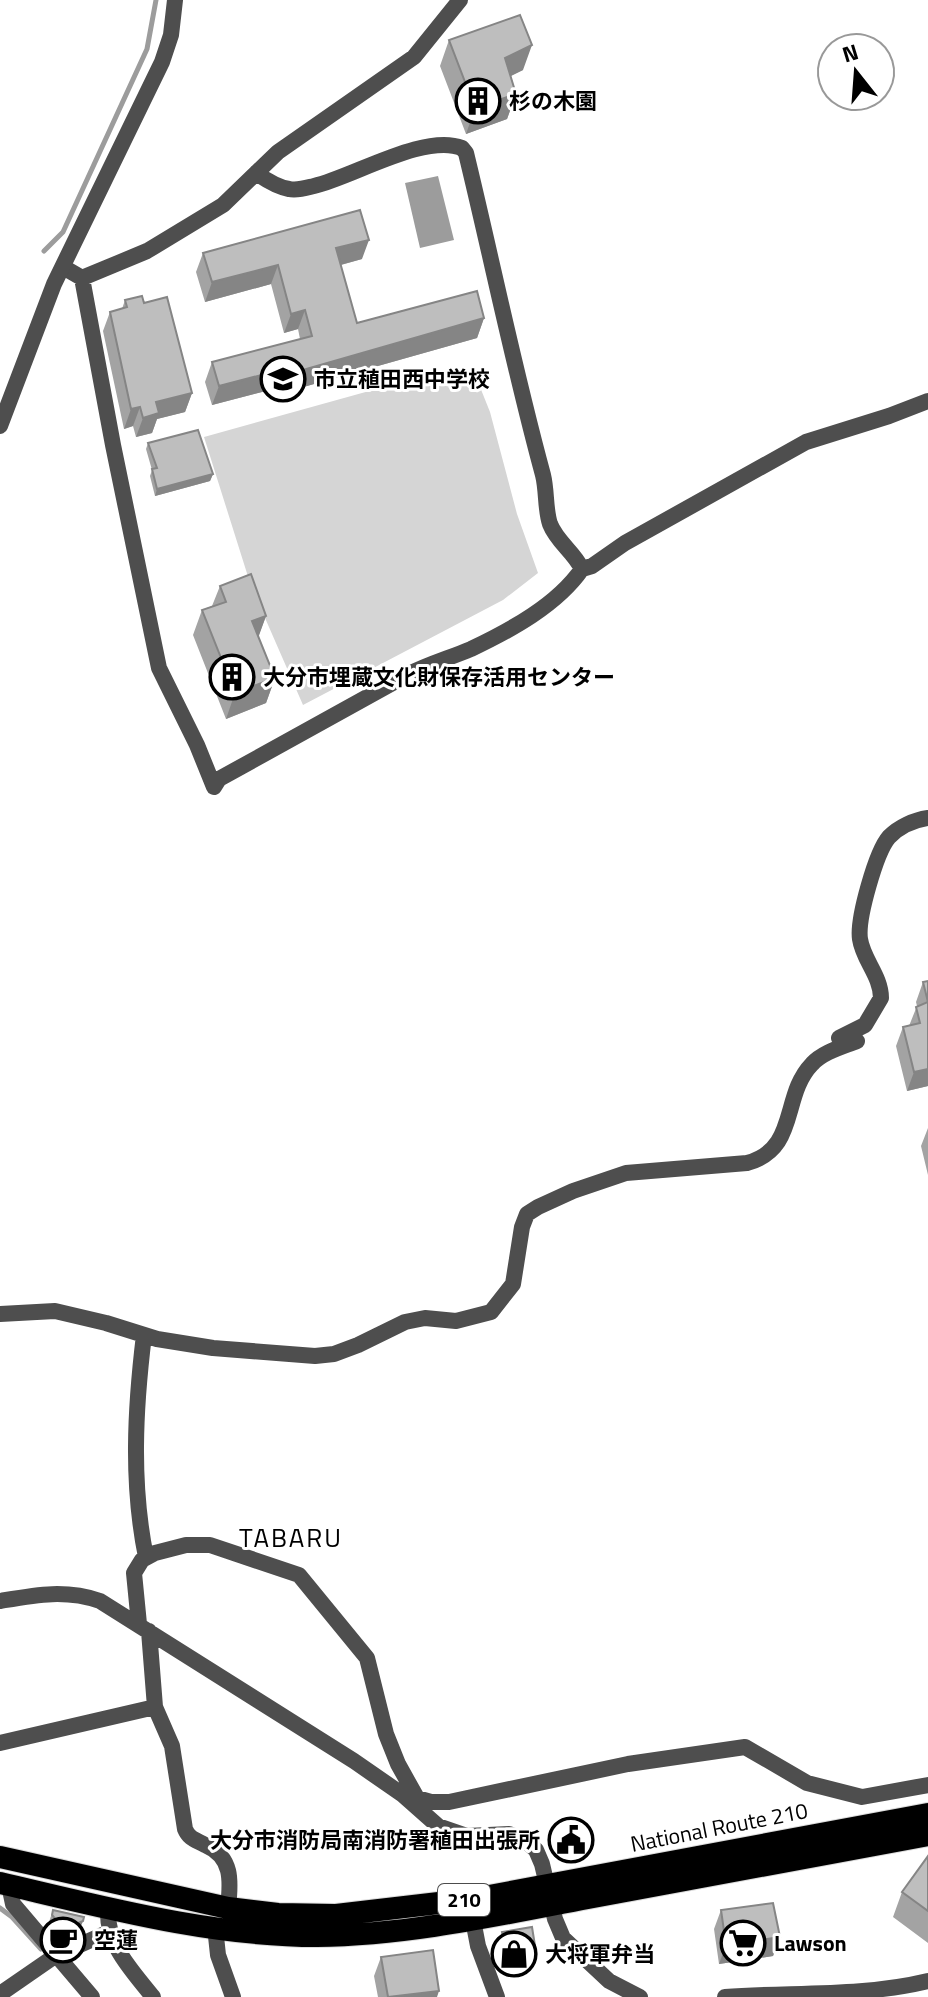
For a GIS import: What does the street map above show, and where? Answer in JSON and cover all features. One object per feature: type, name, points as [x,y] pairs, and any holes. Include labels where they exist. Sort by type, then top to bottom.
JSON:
[{"type":"highway","name":"National Route 210","points":[[4,1884],[108,1908],[215,1927],[282,1934],[348,1935],[473,1920],[550,1895],[928,1814]]},
{"type":"highway","name":"National Route 210","points":[[0,1857],[228,1908],[278,1914],[372,1913],[550,1895],[928,1835]]},
{"type":"street","points":[[0,426],[46,304],[162,62],[171,35],[175,0]]},
{"type":"street","points":[[82,278],[157,246],[223,205],[278,152],[414,57],[460,0]]},
{"type":"street","points":[[256,173],[274,184],[295,190],[339,178],[419,148],[449,145],[462,148],[466,153],[498,284],[518,386],[544,479],[550,524],[559,541],[582,569]]},
{"type":"street","points":[[63,267],[82,278],[159,668],[189,727],[214,787],[219,779],[427,664],[472,648],[543,609],[582,569],[806,442],[928,401]]},
{"type":"street","points":[[0,1314],[55,1311],[144,1335],[213,1348],[326,1355],[358,1345],[386,1329],[412,1320],[456,1321],[487,1314],[511,1288],[522,1227],[532,1210],[573,1191],[626,1173],[747,1163],[762,1159],[776,1145],[785,1129],[799,1071],[808,1053],[865,1025],[879,1004],[881,991],[860,938],[866,899],[884,844],[896,831],[928,818]]},
{"type":"street","points":[[797,1086],[818,1058],[857,1041]]},
{"type":"street","points":[[144,1335],[137,1399],[137,1498],[146,1557]]},
{"type":"street","points":[[228,1908],[229,1868],[216,1850],[187,1834],[172,1746],[155,1707],[134,1573],[146,1557],[175,1547],[210,1545],[303,1577],[367,1658],[386,1734],[416,1802]]},
{"type":"street","points":[[0,1601],[56,1593],[100,1601],[416,1802],[438,1826],[461,1835],[509,1834],[525,1840],[539,1855],[558,1928],[567,1943],[603,1976],[634,1994]]},
{"type":"street","points":[[0,1743],[155,1707]]},
{"type":"street","points":[[416,1802],[449,1802],[628,1764],[745,1747],[807,1783],[862,1797],[928,1785]]},
{"type":"street","points":[[4,1884],[13,1904],[92,1997]]},
{"type":"street","points":[[108,1908],[109,1932],[122,1958],[153,1997]]},
{"type":"street","points":[[473,1920],[478,1946],[497,1997]]},
{"type":"street","points":[[215,1927],[218,1955],[233,1997]]},
{"type":"street","points":[[0,1994],[55,1956],[109,1932]]},
{"type":"street","points":[[725,1997],[846,1994],[928,1981]]},
{"type":"street","points":[[608,1997],[634,1994]]},
{"type":"shaded area","points":[[438,176],[454,240],[420,248],[405,183]]},
{"type":"shaded area","points":[[452,368],[478,382],[490,412],[517,514],[538,573],[503,600],[303,705],[251,586],[204,437]]},
{"type":"building","points":[[520,15],[532,45],[505,58],[516,94],[475,108],[449,40]]},
{"type":"building","points":[[360,210],[369,240],[336,248],[357,323],[477,291],[484,318],[275,378],[273,372],[219,386],[212,362],[312,336],[305,310],[291,314],[278,265],[212,282],[203,253]]},
{"type":"building","points":[[142,296],[144,303],[167,297],[192,393],[156,402],[159,413],[143,418],[140,407],[131,409],[110,312],[127,307],[125,300]]},
{"type":"building","points":[[198,430],[213,474],[157,489],[152,469],[157,468],[148,443]]},
{"type":"building","points":[[251,574],[266,616],[252,621],[275,678],[235,693],[202,610],[226,602],[220,586]]},
{"type":"building","points":[[928,981],[928,1002],[923,982]]},
{"type":"building","points":[[928,1002],[928,1069],[914,1072],[903,1027],[920,1023],[916,1007]]},
{"type":"building","points":[[928,1856],[928,1911],[902,1892]]},
{"type":"building","points":[[773,1903],[780,1937],[726,1945],[721,1910]]},
{"type":"building","points":[[53,1910],[84,1917],[83,1921],[64,1929],[52,1915]]},
{"type":"building","points":[[532,1927],[536,1952],[510,1955],[509,1950],[506,1951],[502,1932]]},
{"type":"building","points":[[433,1950],[439,1991],[388,1997],[381,1957]]},
{"type":"waterway","points":[[44,251],[63,232],[147,49],[156,0]]},
{"type":"waterway","points":[[0,1908],[41,1949]]},
{"type":"place","name":"杉の木園","points":[[478,101]]},
{"type":"place","name":"市立稙田西中学校","points":[[283,379]]},
{"type":"place","name":"大分市埋蔵文化財保存活用センター","points":[[232,677]]},
{"type":"place","name":"大分市消防局南消防署稙田出張所","points":[[571,1840]]},
{"type":"place","name":"空蓮","points":[[63,1940]]},
{"type":"place","name":"Lawson","points":[[743,1943]]},
{"type":"place","name":"大将軍弁当","points":[[514,1954]]},
{"type":"district","name":"TABARU","points":[[291,1538]]}]
